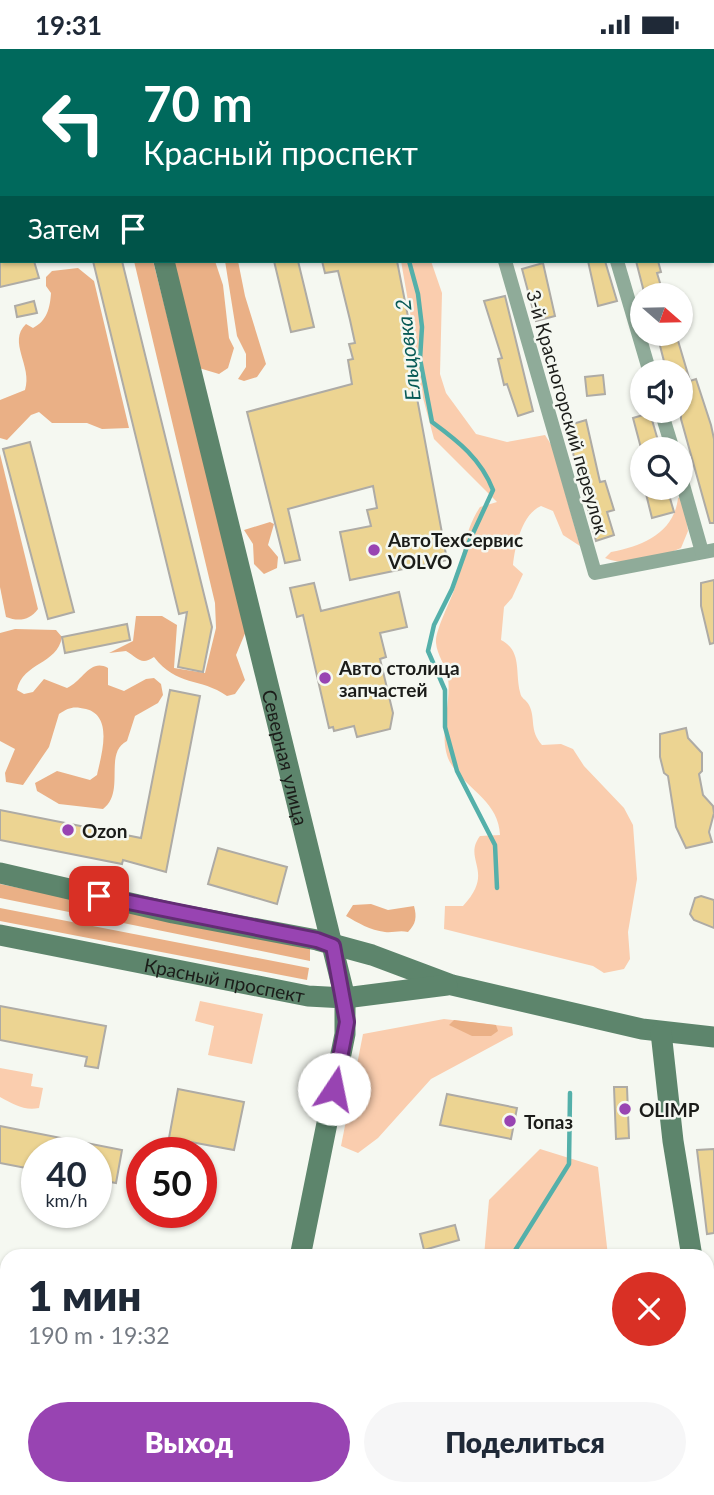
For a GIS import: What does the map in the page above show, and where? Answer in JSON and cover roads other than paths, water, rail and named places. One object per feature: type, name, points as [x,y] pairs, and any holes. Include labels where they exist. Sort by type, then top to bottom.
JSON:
[{"type":"main road","name":"Северная улица","points":[[164,263],[345,998],[347,1022],[302,1249]]},
{"type":"main road","name":"Красный проспект","points":[[0,873],[173,913],[317,940],[372,955],[452,985],[661,1032],[714,1037]]},
{"type":"main road","name":"Красный проспект","points":[[0,935],[307,996],[345,998],[452,985]]},
{"type":"main road","points":[[661,1032],[673,1141],[691,1249]]},
{"type":"street","name":"3-й Красногорский переулок","points":[[506,263],[595,573],[708,551]]},
{"type":"street","points":[[619,263],[646,360]]},
{"type":"street","points":[[689,500],[708,551]]},
{"type":"waterway","name":"Ельцовка 2","points":[[410,263],[418,294],[422,327],[420,359],[432,422],[475,460],[493,490],[434,625],[428,651],[445,690],[445,727],[457,771],[495,845],[497,888]]},
{"type":"waterway","name":"Ельцовка 2","points":[[516,1249],[569,1164],[570,1093]]},
{"type":"place","name":"АвтоТехСервис VOLVO","points":[[374,550]]},
{"type":"place","name":"Авто столица запчастей","points":[[325,678]]},
{"type":"place","name":"Ozon","points":[[68,830]]},
{"type":"place","name":"OLIMP","points":[[625,1109]]},
{"type":"place","name":"Топаз","points":[[510,1121]]}]
